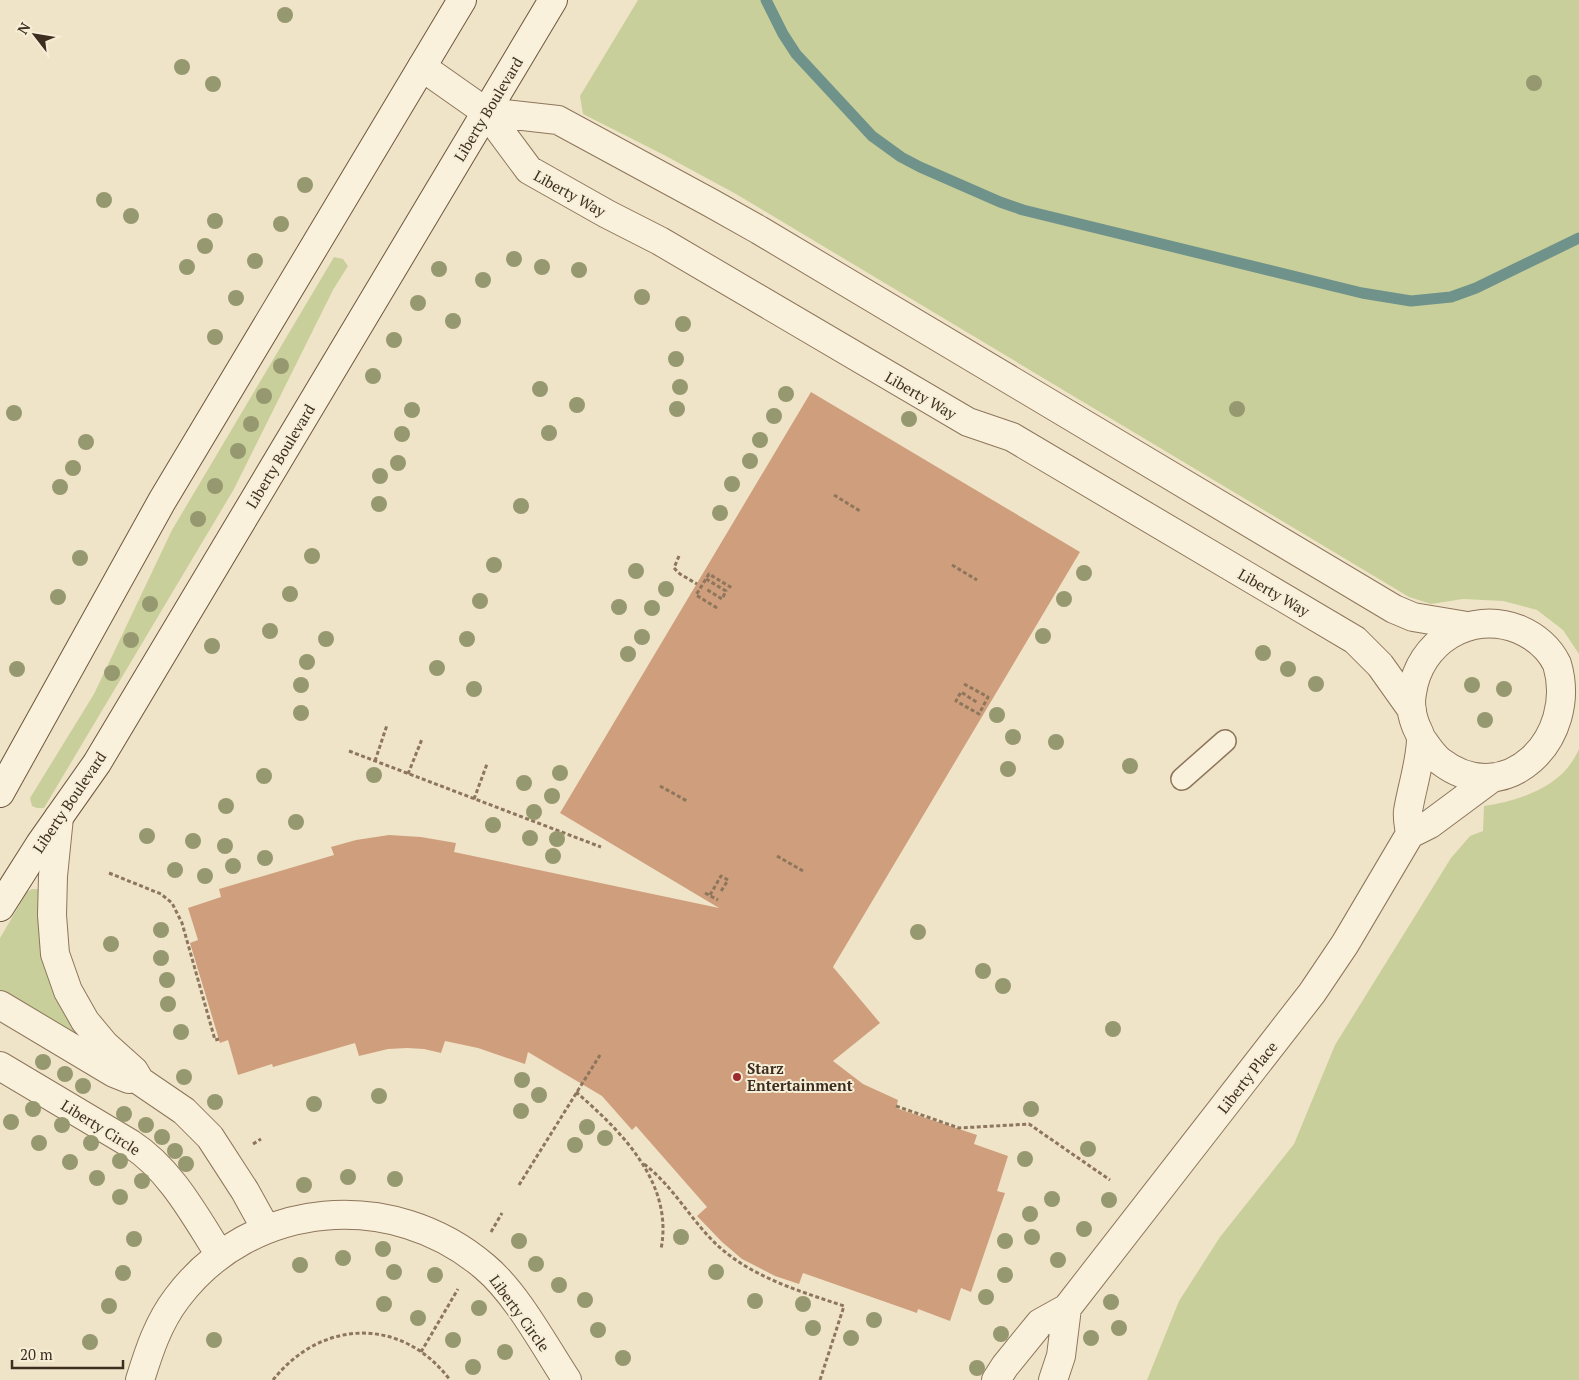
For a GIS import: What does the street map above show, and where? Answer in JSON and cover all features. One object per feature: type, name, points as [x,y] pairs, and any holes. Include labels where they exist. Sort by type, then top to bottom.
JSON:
[{"type":"street","points":[[0,793],[162,501],[462,0]]},
{"type":"street","name":"Liberty Boulevard","points":[[0,908],[105,749],[553,0]]},
{"type":"street","points":[[422,66],[486,112],[558,120],[711,202],[1394,609],[1413,617],[1467,626]]},
{"type":"street","name":"Liberty Way","points":[[486,112],[529,170],[660,241],[968,422],[1012,438],[1355,640],[1380,665],[1412,710]]},
{"type":"street","points":[[1495,624],[1510,626],[1535,639],[1546,648],[1562,673],[1566,702],[1560,730],[1544,755],[1520,771],[1492,778],[1464,774],[1450,768],[1439,760],[1421,738],[1415,724],[1412,710],[1412,694],[1420,665],[1439,641],[1452,632],[1467,626],[1495,624]]},
{"type":"street","points":[[1421,738],[1408,812],[1410,834],[1430,824],[1492,778]]},
{"type":"street","points":[[60,817],[52,902],[54,946],[68,991],[85,1021],[105,1045],[134,1071],[140,1081],[176,1105],[210,1137],[241,1184],[266,1229]]},
{"type":"street","name":"Liberty Place","points":[[996,1380],[1040,1323],[1067,1308],[1312,993],[1345,944],[1410,834]]},
{"type":"street","points":[[0,1005],[114,1073],[131,1080],[140,1081]]},
{"type":"street","name":"Liberty Circle","points":[[0,1066],[131,1144],[147,1156],[178,1192],[220,1255]]},
{"type":"street","name":"Liberty Circle","points":[[140,1380],[154,1337],[165,1316],[178,1297],[220,1255],[238,1243],[266,1229],[303,1219],[328,1215],[354,1215],[399,1222],[443,1238],[475,1259],[501,1283],[524,1314],[567,1380]]},
{"type":"street","points":[[1053,1380],[1061,1356],[1067,1308]]},
{"type":"lane","points":[[1182,779],[1225,742]]},
{"type":"path","points":[[834,495],[860,510]]},
{"type":"path","points":[[679,556],[674,568],[697,584]]},
{"type":"path","points":[[952,565],[977,580]]},
{"type":"path","points":[[717,608],[696,595],[709,574],[732,588]]},
{"type":"path","points":[[706,579],[726,591],[722,599],[706,590]]},
{"type":"path","points":[[964,684],[988,697],[979,714],[956,701],[961,692],[978,703]]},
{"type":"path","points":[[374,761],[387,725]]},
{"type":"path","points":[[408,774],[422,738]]},
{"type":"path","points":[[349,751],[601,847]]},
{"type":"path","points":[[474,799],[487,764]]},
{"type":"path","points":[[660,786],[687,801]]},
{"type":"path","points":[[777,856],[803,871]]},
{"type":"path","points":[[109,873],[161,894],[172,904],[182,923],[215,1040],[219,1039]]},
{"type":"path","points":[[710,895],[722,876],[728,880],[720,893]]},
{"type":"path","points":[[705,893],[718,900]]},
{"type":"path","points":[[519,1185],[600,1055]]},
{"type":"path","points":[[576,1092],[618,1131],[644,1164],[660,1177],[716,1244],[736,1260],[779,1283],[844,1306],[820,1380]]},
{"type":"path","points":[[896,1106],[959,1128],[1030,1124],[1110,1180]]},
{"type":"path","points":[[644,1164],[661,1208],[664,1229],[661,1249]]},
{"type":"path","points":[[489,1236],[502,1213]]},
{"type":"path","points":[[421,1352],[460,1284]]},
{"type":"path","points":[[273,1380],[284,1366],[314,1344],[341,1335],[360,1333],[398,1339],[421,1352],[437,1365],[450,1380]]},
{"type":"green space","points":[[638,0],[1579,0],[1579,654],[1563,630],[1537,610],[1503,601],[1463,599],[1431,604],[1409,597],[736,194],[583,114],[580,96]]},
{"type":"green space","points":[[334,257],[343,259],[348,266],[333,290],[234,489],[44,808],[32,806],[30,798],[94,694],[172,530]]},
{"type":"green space","points":[[1579,749],[1579,1380],[1147,1380],[1179,1301],[1220,1237],[1294,1144],[1335,1045],[1451,858],[1470,836],[1483,831],[1484,806],[1512,800],[1539,790],[1563,773]]},
{"type":"green space","points":[[32,889],[40,891],[82,1039],[0,993],[0,938],[27,892]]},
{"type":"building","points":[[811,392],[1080,552],[833,967],[880,1023],[833,1061],[863,1084],[898,1100],[896,1108],[977,1135],[974,1144],[1008,1156],[997,1191],[1005,1193],[971,1292],[961,1288],[950,1321],[918,1309],[917,1313],[803,1273],[799,1284],[775,1276],[742,1259],[722,1242],[697,1216],[707,1207],[636,1126],[632,1130],[602,1096],[528,1052],[525,1064],[478,1048],[445,1041],[441,1053],[407,1048],[388,1049],[359,1056],[355,1043],[273,1067],[272,1064],[238,1075],[228,1040],[220,1043],[190,943],[198,940],[188,908],[221,897],[219,889],[334,855],[331,847],[356,840],[389,835],[421,837],[456,843],[454,852],[719,908],[560,813]]},
{"type":"waterway","points":[[766,0],[783,34],[796,54],[872,136],[901,157],[920,167],[1023,210],[1362,293],[1411,301],[1451,297],[1476,288],[1579,238]]},
{"type":"place","name":"Starz Entertainment","points":[[737,1077]]}]
